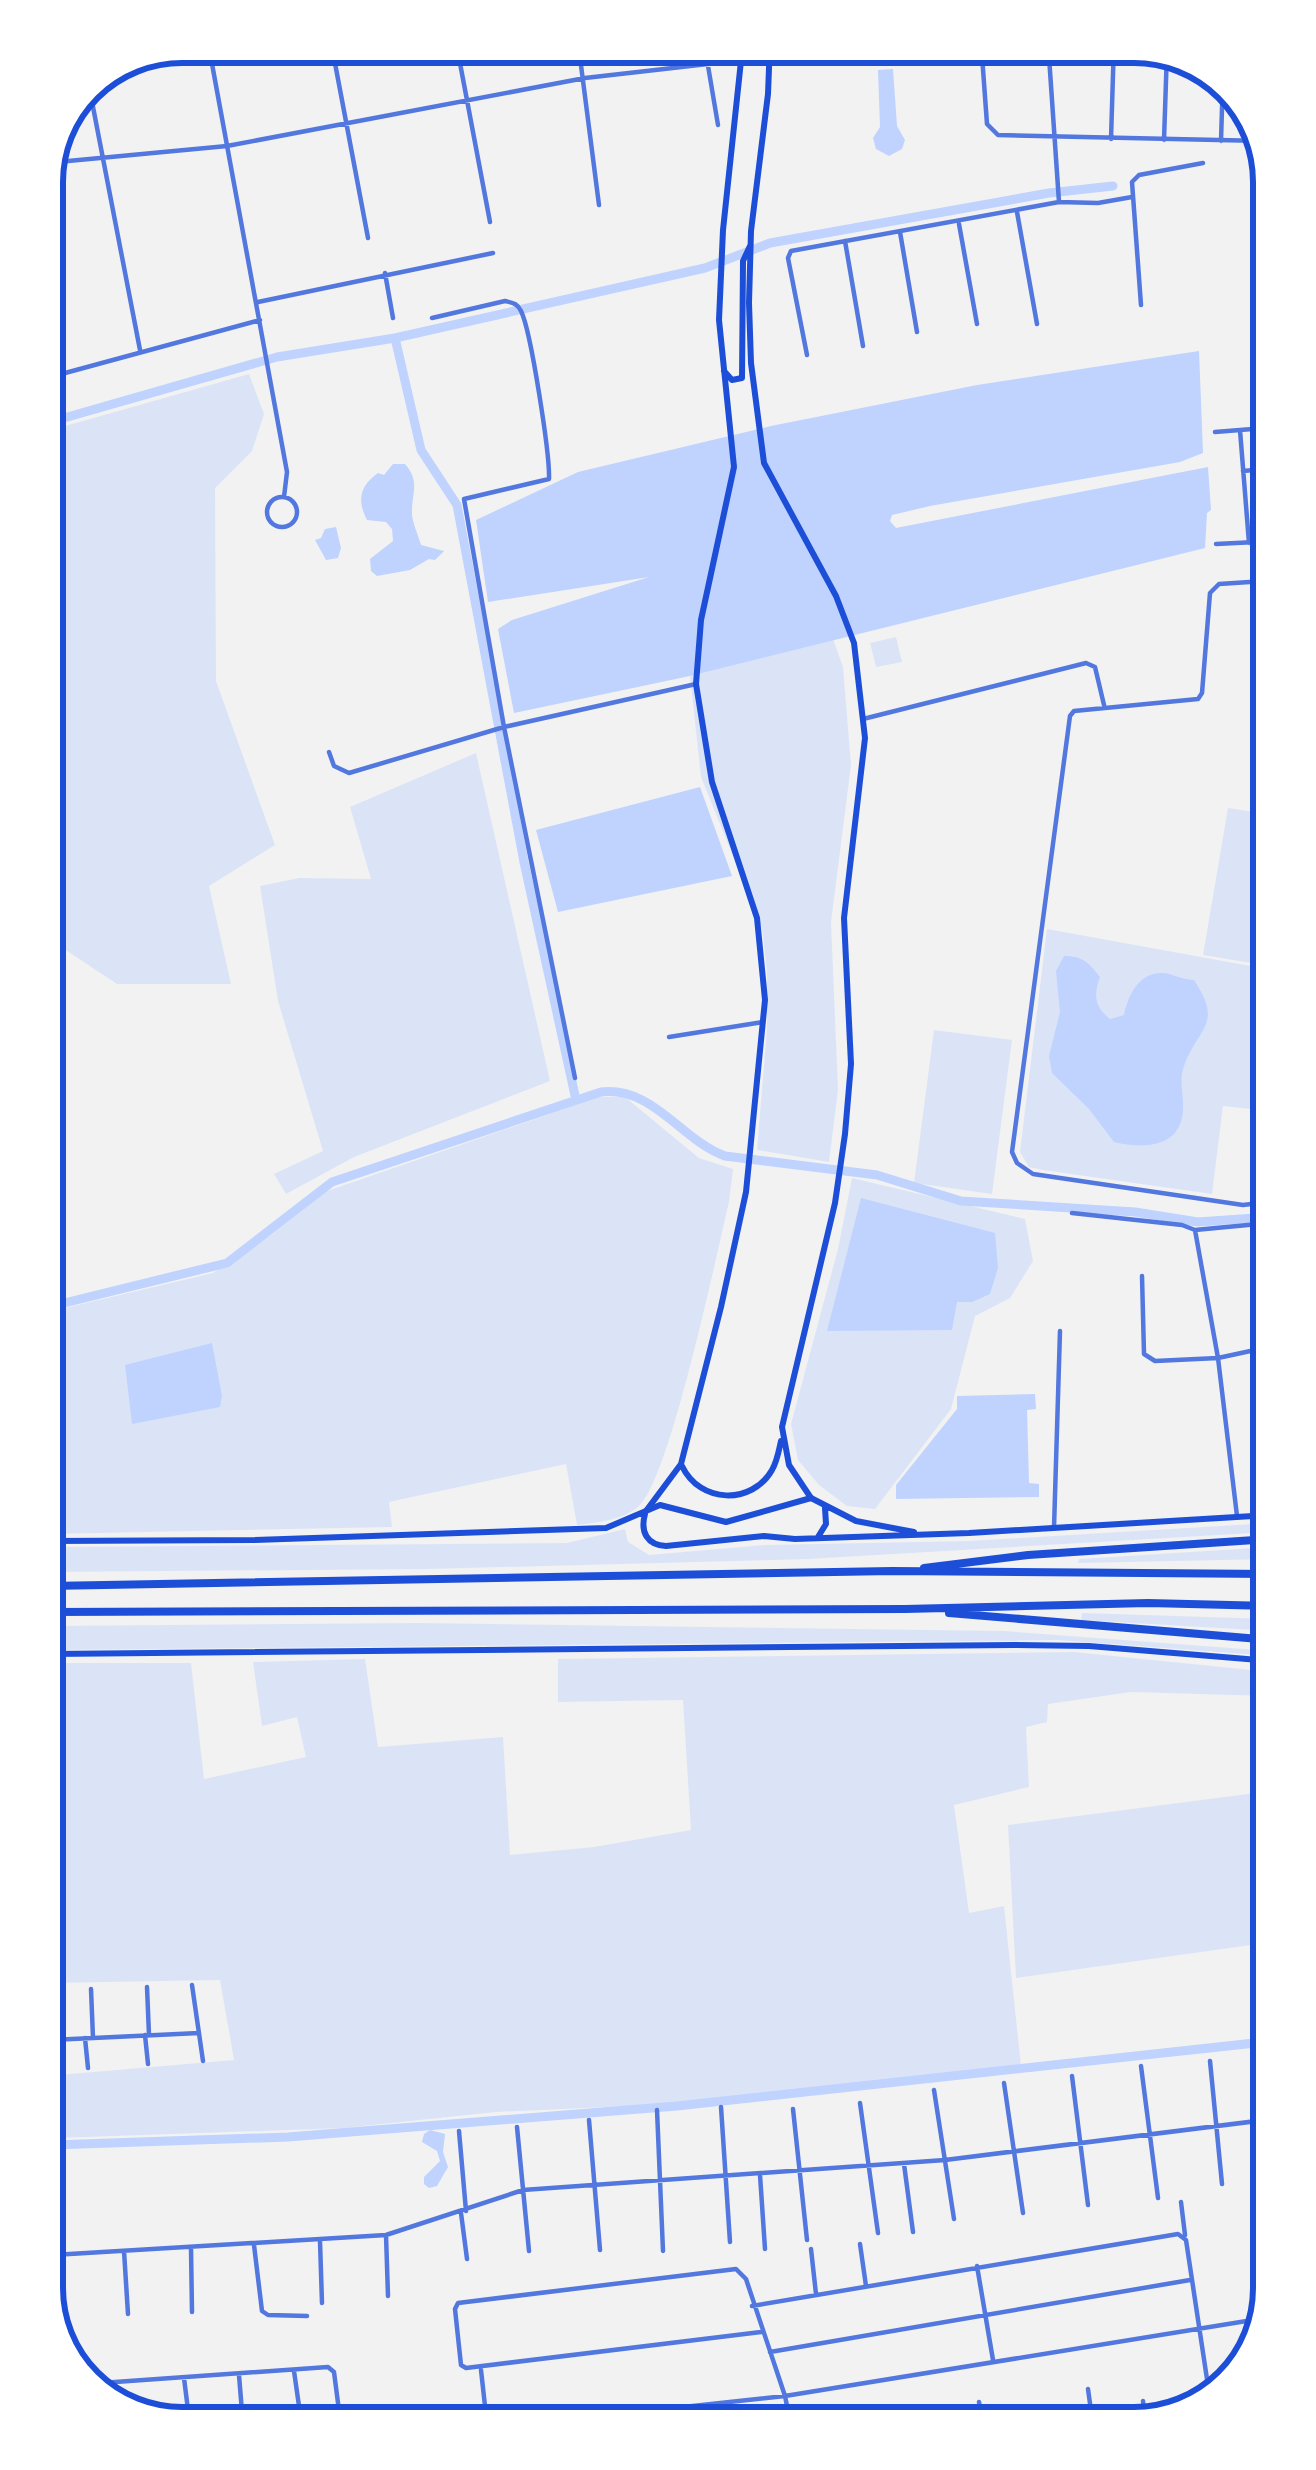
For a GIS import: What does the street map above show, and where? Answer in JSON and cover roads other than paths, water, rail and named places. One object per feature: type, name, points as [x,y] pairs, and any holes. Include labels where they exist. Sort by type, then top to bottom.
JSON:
[{"type":"highway","points":[[892,1571],[1028,1555],[1253,1540]]},
{"type":"highway","points":[[63,1586],[892,1571],[1253,1574]]},
{"type":"highway","points":[[63,1612],[1253,1606]]},
{"type":"highway","points":[[905,1609],[1253,1638]]},
{"type":"main road","points":[[743,63],[719,320],[734,467],[701,620],[696,681],[712,782],[749,891],[764,961],[764,1022],[746,1192],[681,1465],[646,1510],[643,1530],[658,1545],[764,1536],[817,1538],[1253,1516]]},
{"type":"main road","points":[[723,368],[732,380],[742,378],[747,257],[769,63]]},
{"type":"main road","points":[[681,1465],[689,1480],[706,1493],[743,1491],[771,1472],[835,1202],[845,1134],[851,1026],[844,918],[865,738],[854,643],[827,578],[764,463],[751,363],[747,257]]},
{"type":"main road","points":[[782,1437],[789,1465],[811,1498],[856,1521],[914,1532]]},
{"type":"main road","points":[[63,1541],[255,1540],[606,1528],[669,1505],[726,1522],[811,1498]]},
{"type":"main road","points":[[817,1538],[826,1523],[825,1508]]},
{"type":"main road","points":[[63,1654],[1014,1645],[1253,1659]]},
{"type":"street","points":[[212,63],[287,472],[284,497]]},
{"type":"street","points":[[336,63],[368,238]]},
{"type":"street","points":[[460,63],[490,222]]},
{"type":"street","points":[[582,63],[598,205]]},
{"type":"street","points":[[65,162],[227,146],[585,78],[700,63]]},
{"type":"street","points":[[708,63],[718,124]]},
{"type":"street","points":[[983,63],[987,124],[1006,136],[1246,141]]},
{"type":"street","points":[[1049,63],[1058,195]]},
{"type":"street","points":[[1112,139],[1114,63]]},
{"type":"street","points":[[1164,140],[1166,67]]},
{"type":"street","points":[[1222,141],[1223,103]]},
{"type":"street","points":[[92,105],[140,350]]},
{"type":"street","points":[[1142,305],[1132,197],[1135,177],[1203,163]]},
{"type":"street","points":[[807,355],[788,254],[1016,209],[1058,195],[1098,203],[1132,197]]},
{"type":"street","points":[[1016,209],[1037,324]]},
{"type":"street","points":[[959,221],[977,324]]},
{"type":"street","points":[[900,232],[917,332]]},
{"type":"street","points":[[844,241],[862,346]]},
{"type":"street","points":[[257,302],[493,253]]},
{"type":"street","points":[[385,273],[393,318]]},
{"type":"street","points":[[432,318],[506,301],[519,308],[549,479],[464,500],[499,728],[575,1078]]},
{"type":"street","points":[[63,373],[260,320]]},
{"type":"street","points":[[1215,432],[1253,429]]},
{"type":"street","points":[[1216,544],[1252,542],[1240,430]]},
{"type":"street","points":[[1243,471],[1253,470]]},
{"type":"street","points":[[284,497],[293,501],[297,514],[293,523],[279,526],[267,512],[271,502],[284,497]]},
{"type":"street","points":[[1253,582],[1220,584],[1210,593],[1198,699],[1104,705],[1074,711],[1069,721],[1013,1157],[1033,1174],[1253,1203]]},
{"type":"street","points":[[863,719],[1086,664],[1095,667],[1104,705]]},
{"type":"street","points":[[329,752],[334,766],[349,773],[499,728],[696,681]]},
{"type":"street","points":[[669,1037],[764,1022]]},
{"type":"street","points":[[1072,1213],[1195,1230],[1253,1224]]},
{"type":"street","points":[[1195,1230],[1237,1516]]},
{"type":"street","points":[[1142,1276],[1144,1354],[1155,1361],[1217,1358],[1253,1350]]},
{"type":"street","points":[[1054,1528],[1060,1331]]},
{"type":"street","points":[[192,1985],[203,2061]]},
{"type":"street","points":[[147,1987],[148,2064]]},
{"type":"street","points":[[88,2068],[91,1989]]},
{"type":"street","points":[[63,2039],[199,2033]]},
{"type":"street","points":[[1210,2061],[1222,2184]]},
{"type":"street","points":[[1141,2066],[1158,2198]]},
{"type":"street","points":[[1072,2076],[1088,2205]]},
{"type":"street","points":[[1004,2083],[1023,2213]]},
{"type":"street","points":[[934,2090],[953,2219]]},
{"type":"street","points":[[860,2102],[878,2233]]},
{"type":"street","points":[[721,2107],[730,2242]]},
{"type":"street","points":[[793,2109],[807,2240]]},
{"type":"street","points":[[657,2110],[663,2251]]},
{"type":"street","points":[[589,2120],[600,2250]]},
{"type":"street","points":[[63,2254],[386,2235],[524,2190],[904,2164],[1253,2122]]},
{"type":"street","points":[[518,2128],[529,2252]]},
{"type":"street","points":[[459,2131],[467,2259]]},
{"type":"street","points":[[904,2164],[913,2232]]},
{"type":"street","points":[[760,2175],[765,2249]]},
{"type":"street","points":[[1181,2202],[1207,2381]]},
{"type":"street","points":[[752,2306],[1178,2234],[1186,2240]]},
{"type":"street","points":[[386,2235],[388,2296]]},
{"type":"street","points":[[320,2241],[322,2303]]},
{"type":"street","points":[[860,2244],[866,2287]]},
{"type":"street","points":[[254,2245],[262,2311],[308,2316]]},
{"type":"street","points":[[191,2248],[192,2312]]},
{"type":"street","points":[[812,2248],[816,2294]]},
{"type":"street","points":[[124,2251],[128,2314]]},
{"type":"street","points":[[977,2266],[993,2360]]},
{"type":"street","points":[[761,2332],[481,2368],[461,2365],[455,2309],[458,2303],[736,2269],[746,2279],[787,2407]]},
{"type":"street","points":[[769,2352],[1190,2280]]},
{"type":"street","points":[[680,2407],[785,2396],[1248,2321]]},
{"type":"street","points":[[111,2383],[332,2368],[338,2407]]},
{"type":"street","points":[[481,2368],[485,2407]]},
{"type":"street","points":[[294,2371],[299,2407]]},
{"type":"street","points":[[239,2375],[242,2407]]},
{"type":"street","points":[[184,2378],[188,2407]]},
{"type":"street","points":[[1088,2389],[1090,2407]]},
{"type":"street","points":[[1143,2401],[1144,2406]]},
{"type":"street","points":[[979,2402],[980,2407]]},
{"type":"water","points":[[893,69],[897,126],[905,140],[902,149],[889,156],[876,149],[873,138],[880,127],[878,70]]},
{"type":"water","points":[[1199,351],[1203,453],[1180,462],[930,506],[892,515],[890,521],[896,528],[1208,467],[1211,510],[1205,548],[690,676],[514,713],[498,629],[512,620],[649,577],[488,602],[476,520],[578,472],[771,426],[977,385]]},
{"type":"water","points":[[393,464],[405,464],[413,477],[412,517],[421,545],[444,551],[410,570],[377,576],[371,571],[370,559],[393,541],[392,529],[386,522],[367,520],[362,493],[372,478],[384,475]]},
{"type":"water","points":[[336,527],[341,548],[338,558],[326,560],[315,540],[325,529]]},
{"type":"water","points":[[700,787],[732,876],[558,912],[536,830]]},
{"type":"water","points":[[1064,956],[1085,961],[1100,977],[1097,1000],[1110,1019],[1124,1015],[1132,993],[1147,976],[1163,973],[1194,980],[1203,995],[1208,1017],[1184,1066],[1182,1118],[1178,1129],[1161,1142],[1114,1142],[1052,1073],[1049,1056],[1060,1012],[1056,971]]},
{"type":"water","points":[[861,1198],[995,1233],[998,1268],[990,1294],[957,1302],[952,1330],[827,1331]]},
{"type":"water","points":[[212,1343],[220,1407],[132,1424],[125,1365]]},
{"type":"water","points":[[1035,1394],[1036,1409],[1027,1410],[1029,1483],[1039,1484],[1039,1497],[896,1499],[896,1485],[957,1409],[957,1396]]},
{"type":"water","points":[[430,2130],[445,2134],[443,2152],[448,2167],[437,2186],[429,2188],[424,2177],[440,2161],[437,2151],[422,2142]]},
{"type":"waterway","points":[[63,418],[277,357],[395,338],[705,268],[770,243],[1113,186]]},
{"type":"waterway","points":[[395,338],[421,450],[457,505],[524,862],[576,1100]]},
{"type":"waterway","points":[[63,1303],[227,1263],[332,1182],[601,1092],[636,1097],[725,1156],[877,1175],[961,1201],[1135,1212],[1198,1222],[1253,1218]]},
{"type":"waterway","points":[[63,2145],[288,2137],[677,2106],[1253,2043]]}]
